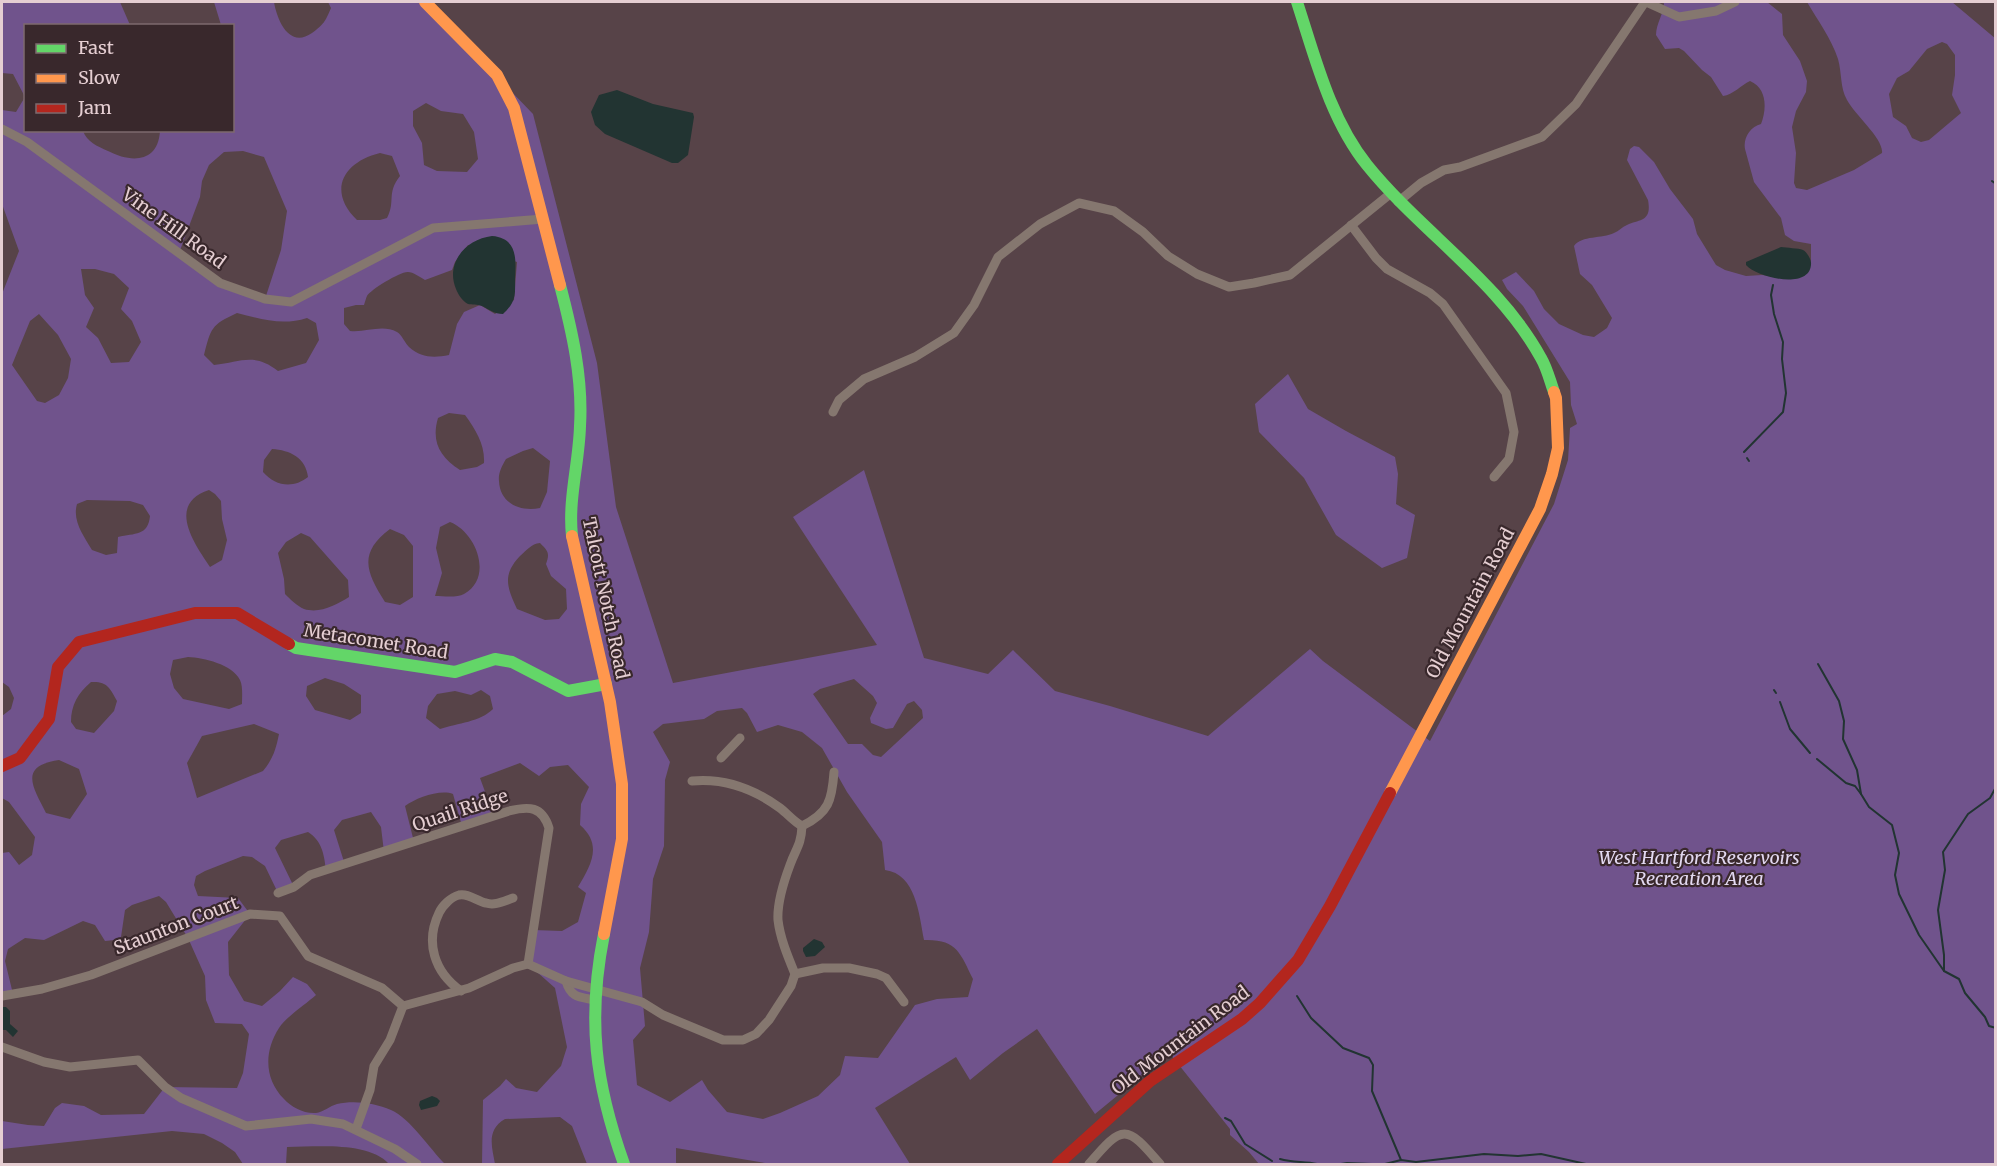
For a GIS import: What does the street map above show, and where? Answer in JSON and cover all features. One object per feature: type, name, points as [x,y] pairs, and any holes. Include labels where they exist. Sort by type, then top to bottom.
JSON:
[{"type":"street","name":"Talcott Notch Road","points":[[425,2],[497,75],[514,108],[566,304],[578,367],[580,442],[571,492],[570,515],[573,540],[620,757],[623,817],[622,843],[595,995],[594,1036],[603,1098],[624,1164]]},
{"type":"street","name":"Old Mountain Road","points":[[1058,1164],[1150,1081],[1242,1019],[1275,988],[1298,960],[1330,906],[1540,508],[1550,484],[1558,449],[1559,420],[1554,386],[1540,353],[1514,316],[1394,198],[1365,163],[1342,126],[1322,81],[1297,2]]},
{"type":"street","points":[[833,412],[839,400],[864,379],[915,357],[954,333],[974,305],[998,257],[1040,224],[1079,203],[1114,212],[1143,232],[1168,256],[1197,274],[1229,287],[1290,275],[1351,225],[1444,170],[1460,167],[1542,137],[1576,104],[1645,2],[1679,17],[1716,11],[1735,2]]},
{"type":"street","name":"Vine Hill Road","points":[[2,129],[27,142],[220,283],[265,299],[291,302],[433,228],[543,219]]},
{"type":"street","points":[[1351,225],[1376,258],[1388,269],[1430,293],[1443,304],[1506,393],[1514,432],[1509,459],[1494,477]]},
{"type":"street","name":"Metacomet Road","points":[[2,765],[20,758],[49,719],[58,667],[79,642],[195,613],[237,613],[296,648],[455,672],[495,659],[512,662],[568,691],[606,684]]},
{"type":"street","points":[[721,758],[740,738]]},
{"type":"street","points":[[802,826],[814,820],[828,806],[834,772]]},
{"type":"street","points":[[692,782],[715,781],[745,788],[781,809],[794,822],[802,826]]},
{"type":"street","name":"Quail Ridge","points":[[278,893],[294,887],[310,875],[509,811],[523,807],[534,810],[541,812],[549,828],[528,964]]},
{"type":"street","points":[[356,1129],[370,1090],[374,1066],[390,1040],[404,1006],[480,985],[513,968],[528,964],[566,981],[569,991],[576,997],[595,995],[642,1002],[663,1015],[723,1040],[743,1040],[756,1034],[769,1020],[791,986],[795,974],[778,920],[790,864],[801,840],[802,826]]},
{"type":"street","points":[[461,990],[445,976],[435,957],[431,939],[441,908],[462,894],[494,904],[513,898]]},
{"type":"street","name":"Staunton Court","points":[[2,996],[42,989],[91,975],[250,914],[280,916],[308,956],[382,988],[404,1006]]},
{"type":"street","points":[[795,974],[823,968],[849,968],[877,974],[886,978],[904,1002]]},
{"type":"street","points":[[443,996],[445,976]]},
{"type":"street","points":[[2,1047],[44,1062],[70,1067],[138,1060],[165,1087],[181,1098],[246,1126],[311,1119],[343,1124],[396,1149],[417,1164]]},
{"type":"street","points":[[1089,1164],[1111,1140],[1117,1135],[1124,1134],[1140,1140],[1160,1164]]},
{"type":"green space","points":[[2,2],[120,2],[130,24],[24,24],[24,95],[13,74],[2,73]]},
{"type":"green space","name":"West Hartford Reservoirs Recreation Area","points":[[214,2],[274,2],[281,24],[286,30],[291,35],[304,37],[326,20],[331,8],[328,2],[425,2],[533,114],[597,363],[616,507],[673,683],[877,645],[793,517],[864,470],[924,658],[988,674],[1013,650],[1055,691],[1208,736],[1310,649],[1430,741],[1554,504],[1568,460],[1570,428],[1577,424],[1571,405],[1570,382],[1523,306],[1502,280],[1516,272],[1534,291],[1544,309],[1559,324],[1583,335],[1594,337],[1607,328],[1612,318],[1592,285],[1580,274],[1574,246],[1582,240],[1614,233],[1647,216],[1648,200],[1627,160],[1630,149],[1634,146],[1639,147],[1654,162],[1670,189],[1693,219],[1697,234],[1716,265],[1746,276],[1762,275],[1795,279],[1811,261],[1811,244],[1794,241],[1785,235],[1781,218],[1754,182],[1745,141],[1748,133],[1761,124],[1765,106],[1763,94],[1756,84],[1750,81],[1723,96],[1711,77],[1684,51],[1679,48],[1665,49],[1656,35],[1664,2],[1767,2],[1782,14],[1783,35],[1800,61],[1807,81],[1806,92],[1796,111],[1792,127],[1796,153],[1794,183],[1796,188],[1807,190],[1854,170],[1882,153],[1874,134],[1847,100],[1835,51],[1807,2],[1952,2],[1996,39],[1995,1164],[1259,1164],[1230,1135],[1230,1129],[1171,1055],[1146,1072],[1095,1114],[1037,1029],[970,1080],[956,1057],[875,1108],[910,1164],[771,1164],[676,1148],[676,1164],[587,1164],[572,1126],[560,1117],[505,1119],[495,1128],[493,1134],[495,1164],[482,1164],[483,1100],[506,1079],[516,1088],[537,1092],[561,1066],[567,1047],[555,988],[528,964],[533,930],[562,931],[578,922],[586,893],[578,887],[587,871],[593,848],[591,840],[580,825],[581,804],[589,787],[568,765],[550,767],[539,776],[520,763],[480,778],[494,816],[462,826],[453,794],[435,793],[405,806],[414,842],[384,852],[381,827],[371,812],[342,820],[334,830],[345,865],[326,870],[319,844],[308,832],[281,840],[275,848],[294,887],[278,893],[265,866],[252,857],[243,856],[196,876],[194,885],[198,896],[238,898],[250,914],[228,942],[229,975],[244,1001],[262,1006],[293,977],[307,984],[316,995],[282,1024],[271,1046],[268,1065],[270,1074],[277,1091],[284,1099],[290,1105],[311,1113],[350,1102],[371,1104],[391,1110],[412,1127],[445,1164],[389,1164],[368,1152],[326,1146],[287,1147],[286,1164],[243,1164],[235,1152],[204,1134],[172,1131],[2,1149],[2,1121],[44,1126],[55,1108],[62,1103],[84,1106],[101,1115],[144,1114],[165,1087],[237,1088],[243,1073],[249,1034],[242,1024],[215,1023],[206,1000],[205,976],[188,938],[166,902],[159,896],[132,905],[125,910],[121,937],[115,940],[105,941],[95,925],[83,921],[44,940],[25,938],[8,949],[5,961],[13,994],[2,996],[2,853],[9,852],[19,865],[32,855],[35,837],[9,802],[2,798],[2,716],[11,709],[14,698],[9,687],[2,682],[2,294],[19,251],[2,204],[2,110],[16,112],[24,99],[24,132],[84,132],[90,141],[117,155],[142,158],[154,149],[160,132],[234,132],[234,24],[221,24]],"holes":[[[1942,42],[1947,44],[1955,55],[1952,95],[1961,113],[1929,140],[1921,142],[1912,138],[1906,126],[1893,117],[1889,94],[1897,78],[1909,71],[1927,49]],[[426,103],[441,111],[463,114],[474,132],[478,159],[467,172],[437,171],[424,165],[422,143],[413,126],[413,111]],[[243,151],[264,157],[287,211],[281,250],[265,299],[220,283],[179,253],[200,197],[202,181],[209,165],[224,152]],[[380,153],[392,156],[400,176],[393,188],[387,218],[357,220],[348,209],[341,188],[343,179],[357,163]],[[468,245],[517,262],[514,300],[495,314],[480,305],[464,312],[457,324],[449,355],[433,357],[418,353],[409,347],[399,333],[391,330],[350,331],[344,324],[344,308],[364,305],[369,293],[386,281],[404,272],[425,280],[452,270]],[[81,269],[95,269],[114,274],[129,288],[121,309],[132,321],[141,342],[129,362],[111,363],[98,338],[86,327],[94,308],[85,295]],[[237,313],[280,322],[307,318],[316,323],[319,340],[306,363],[278,371],[254,360],[214,365],[204,355],[208,339],[217,324]],[[39,314],[58,335],[71,359],[68,378],[59,395],[45,403],[37,401],[12,365],[30,321]],[[449,413],[465,415],[479,438],[484,463],[477,467],[460,470],[442,454],[436,434],[438,418]],[[533,448],[550,461],[547,492],[540,508],[526,509],[507,501],[500,489],[499,478],[506,459]],[[272,449],[296,456],[307,470],[308,477],[290,484],[279,483],[263,472],[264,460]],[[209,490],[221,501],[227,540],[222,560],[210,567],[187,524],[186,514],[189,504],[196,496]],[[87,500],[130,501],[143,505],[150,516],[147,527],[135,534],[118,537],[117,553],[106,555],[92,550],[82,534],[76,516],[77,504]],[[450,522],[459,527],[474,545],[480,566],[473,586],[461,595],[435,596],[442,573],[436,548],[440,527]],[[390,529],[404,535],[413,546],[413,597],[400,605],[385,602],[373,581],[368,563],[373,546]],[[301,533],[310,537],[348,580],[349,597],[322,610],[304,609],[285,594],[278,553],[286,542]],[[540,543],[548,552],[546,564],[551,576],[566,589],[567,609],[559,619],[545,620],[517,609],[509,588],[509,575],[514,563],[534,545]],[[188,657],[202,659],[224,666],[236,674],[241,682],[242,704],[229,709],[183,699],[174,688],[170,674],[173,660]],[[325,678],[344,684],[361,695],[361,713],[350,720],[315,710],[306,696],[307,686]],[[854,679],[873,696],[877,703],[870,718],[871,723],[886,729],[893,728],[907,704],[914,701],[922,710],[923,718],[881,757],[873,755],[862,744],[848,744],[813,694],[820,689]],[[91,682],[101,683],[107,686],[117,701],[114,711],[94,733],[76,729],[71,722],[72,710],[82,690]],[[481,690],[490,696],[493,709],[475,719],[440,729],[426,718],[428,706],[437,694],[455,691],[471,695]],[[742,708],[757,732],[778,725],[802,732],[822,748],[847,792],[882,842],[885,870],[895,873],[910,887],[918,907],[924,940],[944,942],[956,949],[960,955],[973,979],[968,997],[937,999],[915,1005],[878,1058],[845,1056],[840,1075],[818,1096],[763,1119],[727,1112],[702,1080],[670,1102],[637,1085],[633,1040],[645,1026],[640,968],[649,932],[653,879],[664,846],[665,780],[670,762],[653,732],[663,724],[704,719],[717,711]],[[254,724],[279,734],[274,754],[263,771],[197,798],[187,763],[202,736]],[[59,760],[79,769],[87,794],[70,819],[46,813],[32,779],[38,767]]]},
{"type":"green space","points":[[1288,374],[1308,409],[1395,457],[1398,474],[1396,504],[1415,515],[1407,558],[1382,568],[1336,535],[1304,478],[1259,432],[1255,404]]},
{"type":"shaded area","points":[[617,90],[653,104],[693,113],[688,155],[678,163],[672,163],[605,134],[595,125],[591,112],[599,95]]},
{"type":"shaded area","points":[[492,236],[507,241],[514,251],[515,258],[514,297],[503,314],[495,313],[480,305],[466,303],[458,293],[453,279],[456,262],[466,247]]},
{"type":"shaded area","points":[[1781,247],[1798,249],[1808,255],[1811,262],[1809,271],[1803,277],[1783,279],[1772,277],[1752,270],[1746,265],[1746,262]]},
{"type":"shaded area","points":[[814,939],[822,942],[825,947],[815,956],[806,957],[803,948]]},
{"type":"shaded area","points":[[2,1007],[10,1011],[10,1024],[18,1031],[13,1037],[6,1030],[2,1030]]},
{"type":"shaded area","points":[[432,1096],[440,1101],[437,1106],[421,1110],[420,1101]]},
{"type":"waterway","points":[[1992,181],[1996,184]]},
{"type":"waterway","points":[[1744,452],[1783,412],[1786,393],[1782,359],[1783,342],[1774,314],[1771,295],[1773,285]]},
{"type":"waterway","points":[[1818,664],[1839,701],[1844,721],[1843,739],[1857,770],[1861,794],[1869,807],[1892,825],[1899,853],[1895,875],[1899,894],[1919,935],[1944,971]]},
{"type":"waterway","points":[[1780,702],[1790,729],[1810,753]]},
{"type":"waterway","points":[[1817,759],[1846,783],[1855,786],[1861,794]]},
{"type":"waterway","points":[[1996,787],[1990,798],[1968,814],[1943,852],[1945,870],[1938,910],[1944,971],[1959,979],[1965,993],[1985,1017],[1989,1026],[1996,1028]]},
{"type":"waterway","points":[[1297,996],[1311,1018],[1343,1048],[1369,1058],[1373,1065],[1372,1091],[1401,1160]]},
{"type":"waterway","points":[[1225,1118],[1231,1121],[1245,1144],[1272,1161]]},
{"type":"waterway","points":[[1385,1164],[1401,1160],[1416,1162],[1484,1154],[1518,1156],[1541,1154],[1586,1164]]},
{"type":"waterway","points":[[1280,1159],[1317,1164]]},
{"type":"waterway","points":[[1341,1164],[1372,1164]]},
{"type":"traffic: fast","points":[[1297,2],[1333,108],[1354,147],[1388,189],[1504,305],[1524,330],[1541,358],[1554,392]]},
{"type":"traffic: fast","points":[[560,285],[572,337],[580,390],[579,440],[571,508],[572,536]]},
{"type":"traffic: fast","points":[[289,644],[296,648],[455,672],[495,659],[512,662],[568,691],[606,684]]},
{"type":"traffic: fast","points":[[604,934],[596,994],[597,1050],[606,1106],[624,1164]]},
{"type":"traffic: slow","points":[[425,2],[497,75],[514,108],[560,285]]},
{"type":"traffic: slow","points":[[1390,793],[1540,509],[1558,448],[1554,392]]},
{"type":"traffic: slow","points":[[572,536],[610,702],[622,784],[622,839],[604,934]]},
{"type":"traffic: jam","points":[[2,766],[20,758],[49,719],[58,667],[79,642],[195,613],[237,613],[289,644]]},
{"type":"traffic: jam","points":[[1058,1164],[1150,1081],[1242,1019],[1260,1003],[1298,960],[1330,906],[1390,793]]}]
